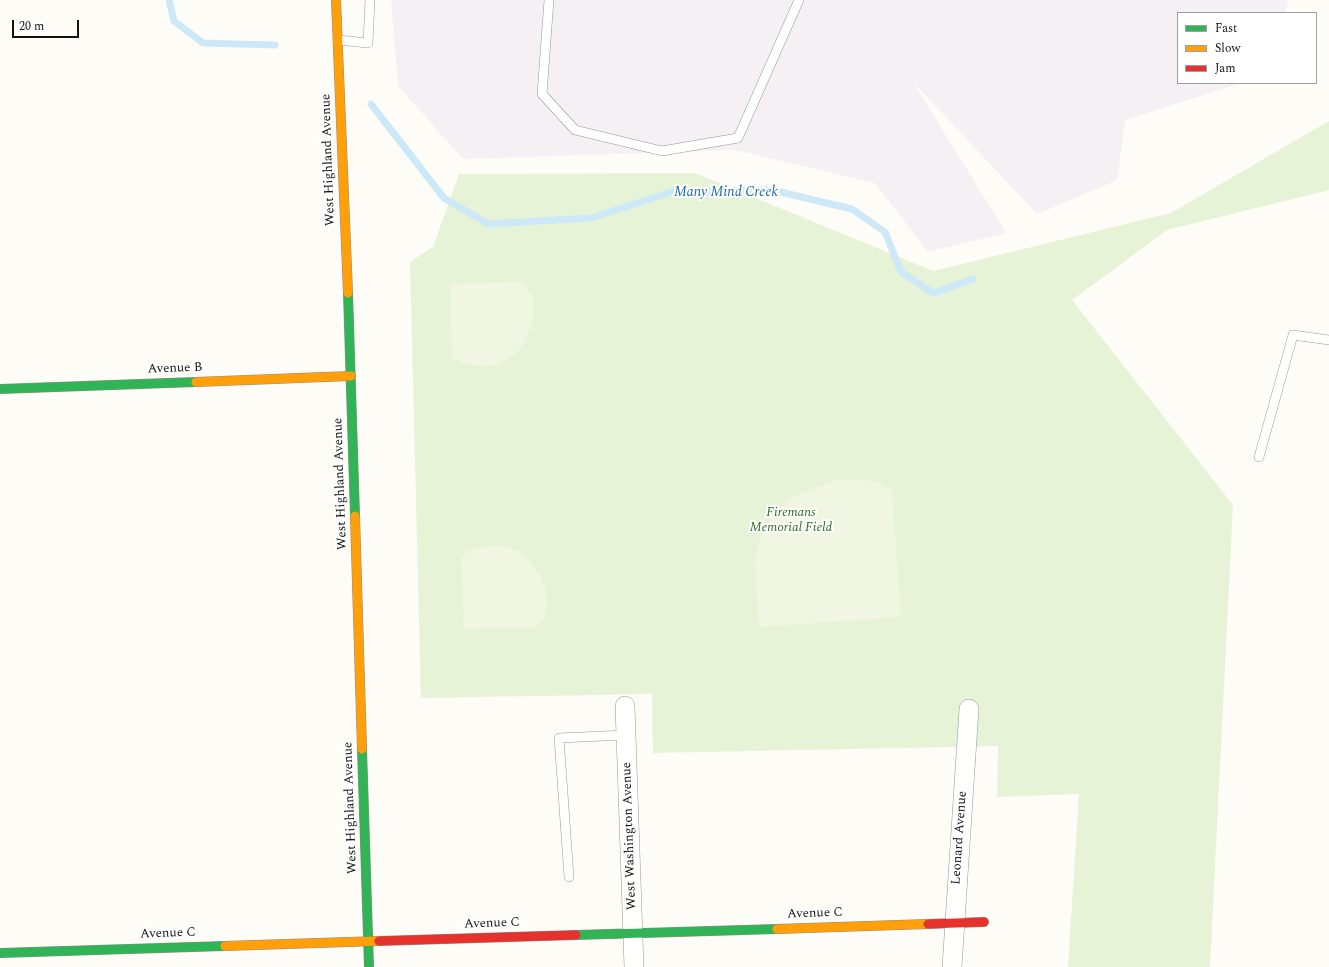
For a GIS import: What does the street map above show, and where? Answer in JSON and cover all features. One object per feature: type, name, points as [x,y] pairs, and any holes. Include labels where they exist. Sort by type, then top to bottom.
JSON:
[{"type":"street","name":"West Highland Avenue","points":[[336,0],[351,376],[369,967]]},
{"type":"street","name":"Avenue B","points":[[0,389],[351,376]]},
{"type":"street","name":"West Washington Avenue","points":[[625,706],[634,967]]},
{"type":"street","name":"Leonard Avenue","points":[[952,967],[969,709]]},
{"type":"street","name":"Avenue C","points":[[0,953],[984,922]]},
{"type":"lane","points":[[338,40],[368,43],[370,0]]},
{"type":"lane","points":[[550,0],[542,94],[575,130],[662,151],[738,138],[799,0]]},
{"type":"lane","points":[[1259,457],[1293,335],[1329,340]]},
{"type":"lane","points":[[569,877],[559,738],[626,735]]},
{"type":"shaded area","points":[[391,0],[1288,0],[1285,12],[1177,12],[1177,84],[1239,84],[1125,120],[1117,180],[1037,214],[913,82],[1006,233],[928,252],[875,183],[735,150],[463,159],[398,86]]},
{"type":"green space","name":"Firemans Memorial Field","points":[[1329,121],[1329,190],[1167,230],[1072,300],[1233,505],[1210,967],[1068,967],[1079,794],[997,797],[998,746],[653,753],[652,694],[421,698],[410,262],[433,247],[459,174],[695,173],[933,271],[1171,213]]},
{"type":"green space","points":[[523,282],[531,293],[534,303],[534,319],[522,347],[510,358],[495,365],[481,366],[462,363],[452,357],[450,284]]},
{"type":"green space","points":[[837,479],[874,481],[892,490],[901,617],[759,627],[755,558],[763,529],[787,500]]},
{"type":"green space","points":[[490,546],[505,546],[520,552],[532,563],[540,576],[546,590],[547,605],[545,616],[537,627],[464,629],[461,556],[472,550]]},
{"type":"waterway","name":"Many Mind Creek","points":[[169,0],[174,21],[203,43],[275,45]]},
{"type":"waterway","name":"Many Mind Creek","points":[[371,104],[444,198],[488,224],[591,218],[671,192],[772,190],[852,209],[885,232],[901,272],[933,293],[973,279]]},
{"type":"traffic: fast","points":[[348,293],[355,516]]},
{"type":"traffic: fast","points":[[0,389],[196,382]]},
{"type":"traffic: fast","points":[[362,749],[369,967]]},
{"type":"traffic: fast","points":[[576,935],[777,929]]},
{"type":"traffic: fast","points":[[0,953],[225,946]]},
{"type":"traffic: slow","points":[[336,0],[348,293]]},
{"type":"traffic: slow","points":[[196,382],[351,376]]},
{"type":"traffic: slow","points":[[355,516],[362,749]]},
{"type":"traffic: slow","points":[[777,929],[928,924]]},
{"type":"traffic: slow","points":[[225,946],[379,941]]},
{"type":"traffic: jam","points":[[928,924],[984,922]]},
{"type":"traffic: jam","points":[[379,941],[576,935]]}]
